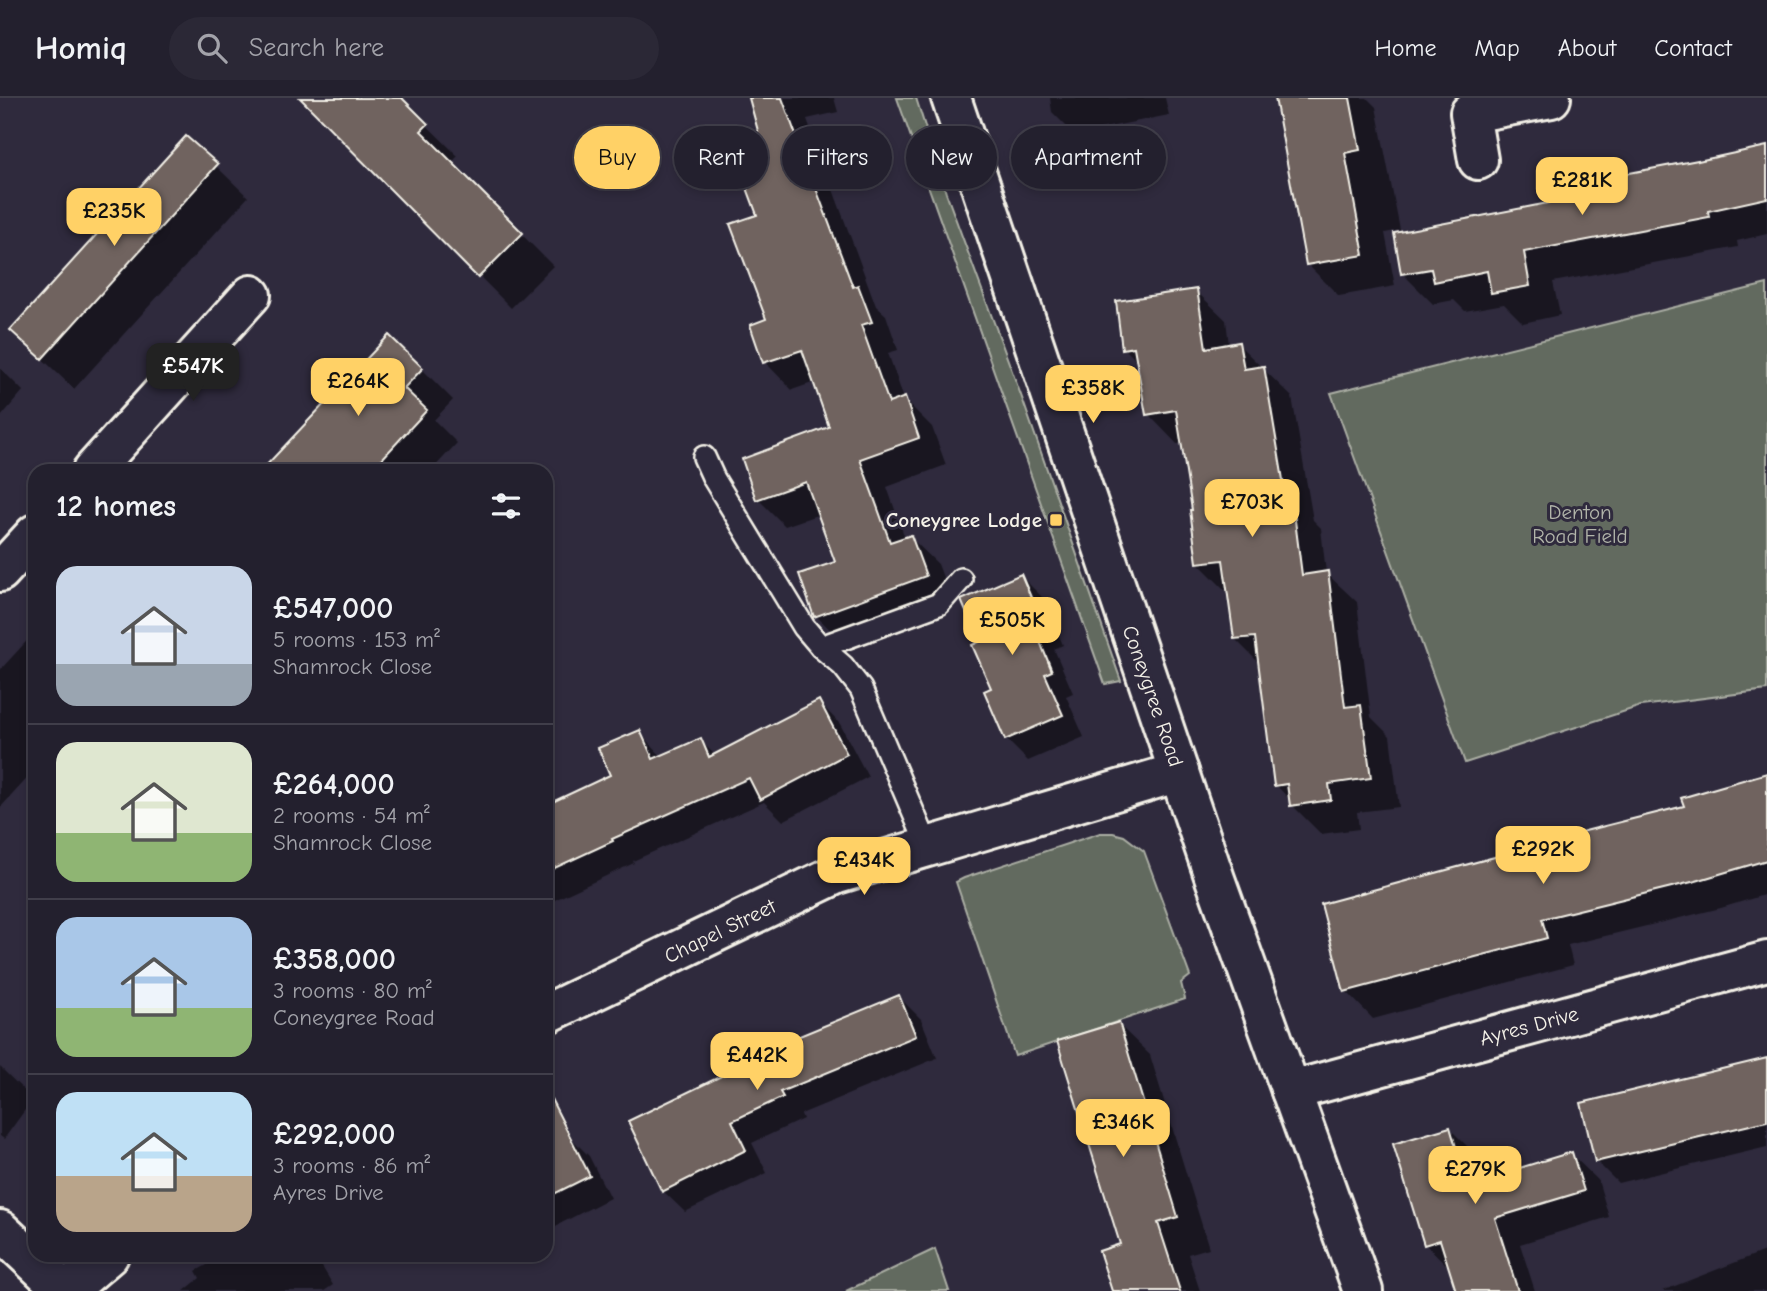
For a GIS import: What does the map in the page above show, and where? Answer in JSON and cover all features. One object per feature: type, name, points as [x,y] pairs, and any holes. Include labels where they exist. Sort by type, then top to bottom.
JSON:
[{"type":"street","name":"Coneygree Road","points":[[951,98],[1215,878],[1363,1291]]},
{"type":"street","points":[[1478,160],[1470,113],[1551,98]]},
{"type":"street","points":[[98,464],[251,295]]},
{"type":"street","points":[[0,572],[28,542]]},
{"type":"street","name":"Chapel Street","points":[[553,1011],[837,874],[1179,772]]},
{"type":"street","name":"Ayres Drive","points":[[1291,1091],[1767,961]]},
{"type":"street","points":[[0,1230],[28,1256]]},
{"type":"street","points":[[35,1262],[66,1291],[100,1262]]},
{"type":"lane","points":[[704,457],[804,627],[821,647],[844,666],[860,689],[928,847]]},
{"type":"lane","points":[[821,647],[939,604],[961,579]]},
{"type":"green space","points":[[897,98],[916,98],[925,126],[907,126]]},
{"type":"green space","points":[[929,189],[945,189],[1022,398],[1121,681],[1105,684]]},
{"type":"green space","name":"Denton Road Field","points":[[1767,284],[1767,690],[1641,706],[1465,763],[1331,393]]},
{"type":"green space","points":[[1100,833],[1124,836],[1144,851],[1190,976],[1181,983],[1185,999],[1015,1056],[956,882]]},
{"type":"green space","points":[[935,1249],[949,1291],[846,1291]]},
{"type":"building","points":[[300,98],[402,98],[428,124],[421,131],[523,233],[478,278]]},
{"type":"building","points":[[749,98],[782,98],[793,126],[782,126],[782,189],[816,189],[853,287],[858,285],[872,322],[861,325],[889,403],[905,397],[919,438],[860,459],[890,542],[911,535],[926,576],[814,617],[799,574],[835,562],[806,482],[756,500],[742,459],[829,427],[802,350],[763,363],[750,325],[766,319],[730,224],[757,215],[747,189],[768,189],[768,126],[757,126]]},
{"type":"building","points":[[1275,98],[1350,98],[1360,150],[1345,153],[1364,255],[1306,265]]},
{"type":"building","points":[[186,136],[218,164],[42,359],[10,330]]},
{"type":"building","points":[[1767,146],[1767,198],[1708,211],[1709,217],[1524,252],[1530,286],[1491,293],[1487,271],[1434,282],[1431,269],[1401,274],[1394,233],[1548,203],[1545,189]]},
{"type":"building","points":[[1197,289],[1206,348],[1239,342],[1244,369],[1264,366],[1286,498],[1292,497],[1302,575],[1328,571],[1345,707],[1361,705],[1371,778],[1329,784],[1331,800],[1290,806],[1287,784],[1274,786],[1255,637],[1234,639],[1223,560],[1197,563],[1192,510],[1176,410],[1146,415],[1134,347],[1122,349],[1116,301]]},
{"type":"building","points":[[389,335],[423,368],[404,388],[427,410],[377,464],[268,464]]},
{"type":"building","points":[[1021,574],[1042,623],[1034,627],[1052,671],[1045,674],[1063,715],[1005,740],[984,691],[991,688],[972,645],[979,642],[961,600]]},
{"type":"building","points":[[819,700],[847,754],[760,800],[749,778],[612,839],[613,841],[553,869],[553,802],[610,775],[598,748],[640,730],[653,759],[701,738],[709,757]]},
{"type":"building","points":[[1767,773],[1767,860],[1696,881],[1542,919],[1547,938],[1344,992],[1321,904],[1684,806],[1681,798]]},
{"type":"building","points":[[899,995],[916,1036],[780,1092],[783,1097],[732,1121],[746,1150],[662,1192],[628,1121],[798,1039],[797,1037]]},
{"type":"building","points":[[1119,1022],[1178,1217],[1158,1223],[1180,1291],[1112,1291],[1099,1251],[1120,1244],[1057,1041]]},
{"type":"building","points":[[1767,1058],[1767,1121],[1595,1162],[1581,1103]]},
{"type":"building","points":[[553,1103],[590,1176],[553,1194]]},
{"type":"building","points":[[1450,1127],[1467,1184],[1572,1152],[1584,1191],[1495,1218],[1518,1291],[1456,1291],[1440,1240],[1424,1245],[1393,1144]]},
{"type":"place","name":"Coneygree Lodge","points":[[1056,520]]}]
